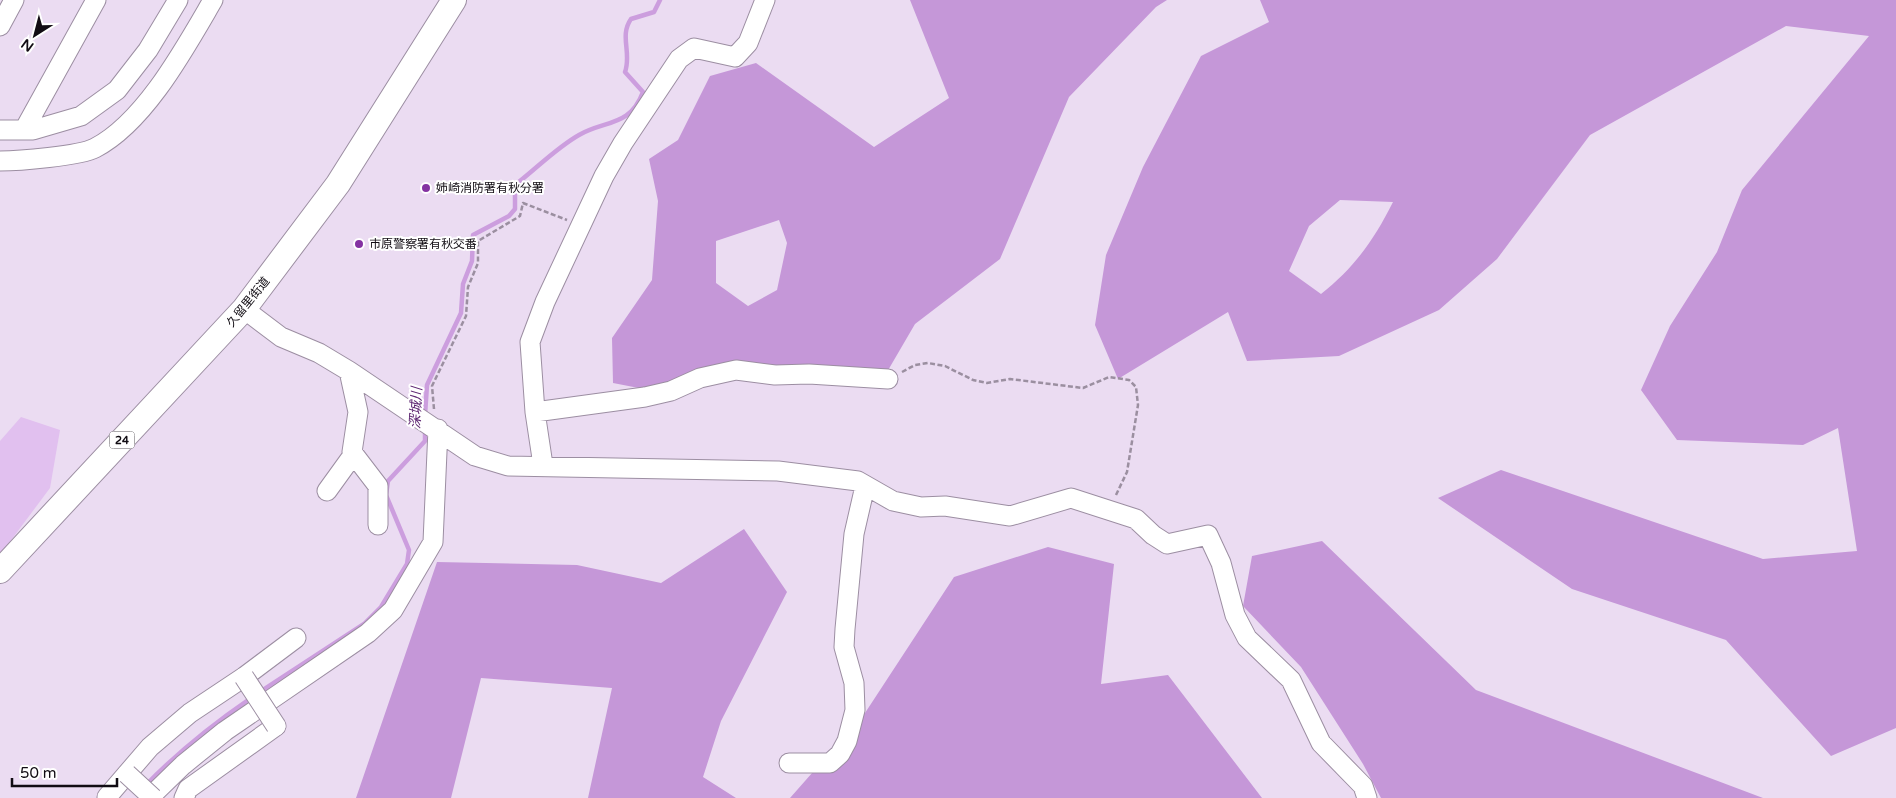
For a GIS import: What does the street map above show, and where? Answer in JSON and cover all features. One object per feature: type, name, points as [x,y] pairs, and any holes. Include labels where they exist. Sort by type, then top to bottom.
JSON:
[{"type":"main road","name":"久留里街道","points":[[0,571],[244,310],[338,184],[454,0]]},
{"type":"street","points":[[0,26],[14,0]]},
{"type":"street","points":[[24,130],[96,0]]},
{"type":"street","points":[[0,130],[33,130],[81,116],[117,90],[148,50],[178,0]]},
{"type":"street","points":[[0,161],[20,161],[94,149],[134,119],[174,62],[213,0]]},
{"type":"street","points":[[542,465],[535,412],[530,342],[545,302],[604,176],[623,143],[679,59],[694,48],[735,57],[748,43],[765,0]]},
{"type":"street","points":[[244,310],[281,337],[320,353],[349,371],[438,429],[475,456],[508,466],[542,465],[778,471],[858,482],[893,501],[921,507],[945,506],[1010,516],[1071,498],[1136,518],[1153,535],[1167,544],[1208,535],[1221,563],[1235,615],[1247,638],[1290,680],[1321,743],[1363,786],[1367,798]]},
{"type":"street","points":[[535,412],[645,397],[671,391],[700,378],[736,370],[775,375],[809,374],[888,379]]},
{"type":"street","points":[[327,491],[353,455],[358,412],[349,371]]},
{"type":"street","points":[[126,774],[151,798],[183,765],[225,731],[368,633],[393,610],[433,542],[438,429]]},
{"type":"street","points":[[353,455],[378,486],[378,525]]},
{"type":"street","points":[[789,764],[830,763],[840,754],[847,741],[855,710],[854,683],[844,647],[844,629],[854,534],[865,486]]},
{"type":"street","points":[[107,796],[150,747],[190,713],[244,677],[296,638]]},
{"type":"street","points":[[184,798],[188,789],[276,726],[244,677]]},
{"type":"path","points":[[438,429],[432,386],[466,316],[468,287],[478,263],[478,241],[520,216],[523,203],[582,226]]},
{"type":"path","points":[[888,379],[915,365],[928,363],[945,366],[973,380],[987,383],[1010,379],[1083,388],[1109,377],[1129,380],[1136,387],[1136,414],[1127,472],[1109,510]]},
{"type":"shaded area","points":[[910,0],[1167,0],[1156,7],[1069,97],[1000,259],[915,324],[887,372],[750,364],[644,389],[613,383],[612,338],[652,280],[658,201],[649,159],[678,140],[710,76],[756,63],[874,147],[949,98]],"holes":[[[779,220],[787,243],[777,290],[748,306],[716,283],[716,241]]]},
{"type":"shaded area","points":[[1260,0],[1896,0],[1896,728],[1831,756],[1726,640],[1572,589],[1438,498],[1501,470],[1763,559],[1857,551],[1838,428],[1803,445],[1677,440],[1641,390],[1670,326],[1717,252],[1742,190],[1869,36],[1786,26],[1590,135],[1497,259],[1439,310],[1339,356],[1247,361],[1228,312],[1118,379],[1095,325],[1106,255],[1143,167],[1201,56],[1269,22]],"holes":[[[1340,200],[1393,202],[1362,253],[1344,274],[1321,294],[1289,271],[1309,226]]]},
{"type":"shaded area","points":[[21,417],[60,430],[50,488],[0,555],[0,441]]},
{"type":"shaded area","points":[[744,529],[787,592],[721,721],[703,777],[736,798],[588,798],[612,688],[481,678],[451,798],[356,798],[437,562],[577,565],[661,583]]},
{"type":"shaded area","points":[[1322,541],[1476,690],[1763,798],[1381,798],[1363,764],[1301,667],[1243,606],[1252,556]]},
{"type":"shaded area","points":[[1048,547],[1114,564],[1101,684],[1168,675],[1262,798],[790,798],[865,713],[954,577]]},
{"type":"waterway","name":"深城川","points":[[425,415],[427,385],[461,313],[463,284],[472,261],[473,235],[509,216],[515,209],[515,185],[554,152],[579,135],[624,117],[638,103],[643,92],[625,72],[627,65],[626,32],[631,19],[654,12],[660,0]]},
{"type":"waterway","name":"深城川","points":[[260,692],[364,624],[381,607],[407,564],[409,550],[386,495],[388,481],[425,441],[425,428]]},
{"type":"waterway","name":"深城川","points":[[146,785],[196,739],[251,698]]},
{"type":"place","name":"姉崎消防署有秋分署","points":[[426,188]]},
{"type":"place","name":"市原警察署有秋交番","points":[[359,244]]}]
